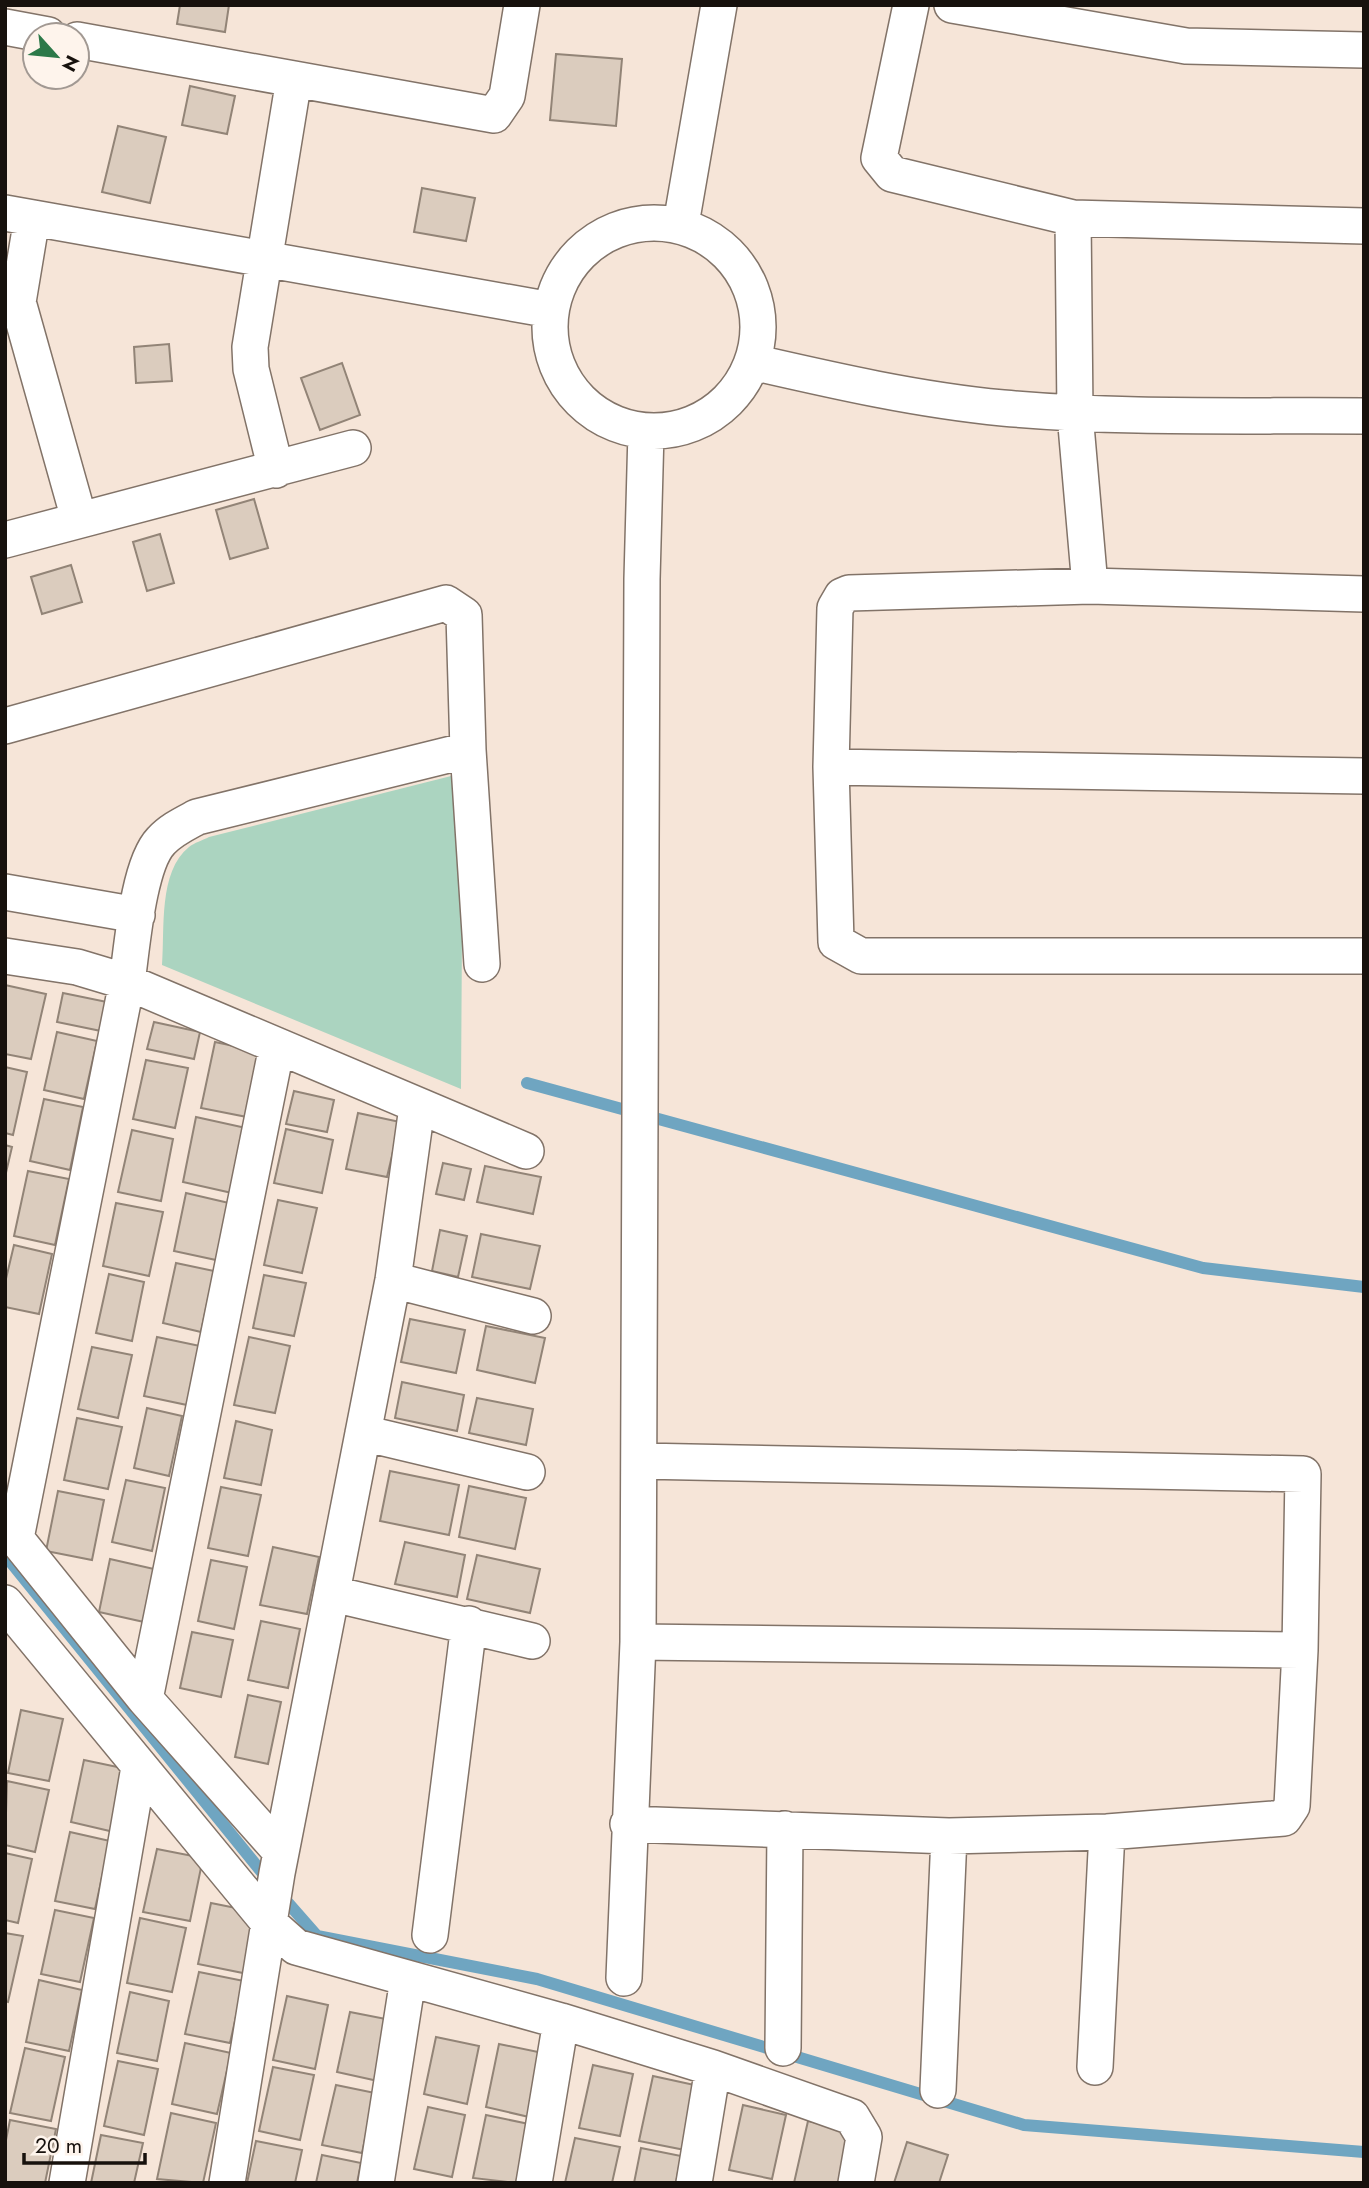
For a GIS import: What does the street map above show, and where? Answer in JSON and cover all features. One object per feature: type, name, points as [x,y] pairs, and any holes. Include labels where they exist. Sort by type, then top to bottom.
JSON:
[{"type":"street","points":[[91,43],[494,115],[507,96],[522,5]]},
{"type":"street","points":[[681,224],[719,5]]},
{"type":"street","points":[[911,5],[879,158],[892,174],[1073,218],[1364,226]]},
{"type":"street","points":[[952,5],[1186,46],[1364,50]]},
{"type":"street","points":[[276,470],[251,369],[250,347],[294,79]]},
{"type":"street","points":[[79,519],[18,302],[19,216],[266,257],[551,310]]},
{"type":"street","points":[[1073,218],[1075,414],[1090,586]]},
{"type":"street","points":[[631,224],[681,224],[719,243],[740,265],[754,292],[760,322],[752,362],[744,381],[731,397],[708,416],[670,431],[646,432],[608,422],[581,402],[561,375],[551,343],[551,310],[560,281],[572,263],[602,236],[631,224]]},
{"type":"street","points":[[752,362],[882,392],[1000,408],[1075,414],[1364,416]]},
{"type":"street","points":[[624,1978],[628,1824],[638,1642],[642,593],[646,432]]},
{"type":"street","points":[[5,540],[353,448]]},
{"type":"street","points":[[1364,594],[1090,586],[849,593],[842,596],[835,608],[831,766],[836,942],[861,956],[1364,956]]},
{"type":"street","points":[[5,726],[446,603],[464,615],[468,750],[482,964]]},
{"type":"street","points":[[468,750],[197,817],[177,827],[159,843],[149,863],[137,915],[127,982],[11,1532],[145,1699],[275,1887],[296,1947],[312,1954],[482,1997],[561,2021],[713,2068],[852,2118],[864,2137],[856,2183]]},
{"type":"street","points":[[831,766],[1364,776]]},
{"type":"street","points":[[5,892],[137,915]]},
{"type":"street","points":[[5,956],[78,967],[127,982],[526,1151]]},
{"type":"street","points":[[145,1699],[277,1046]]},
{"type":"street","points":[[227,2183],[275,1887],[393,1280],[417,1107]]},
{"type":"street","points":[[393,1280],[533,1316]]},
{"type":"street","points":[[363,1433],[527,1472]]},
{"type":"street","points":[[628,1824],[949,1836],[1107,1832],[1284,1818],[1292,1806],[1300,1650],[1303,1474],[640,1461]]},
{"type":"street","points":[[333,1594],[469,1624],[531,1641]]},
{"type":"street","points":[[7,1616],[139,1767],[275,1887]]},
{"type":"street","points":[[430,1935],[469,1624]]},
{"type":"street","points":[[638,1642],[1300,1650]]},
{"type":"street","points":[[67,2183],[139,1767]]},
{"type":"street","points":[[783,2048],[785,1829]]},
{"type":"street","points":[[1094,2067],[1107,1832]]},
{"type":"street","points":[[938,2090],[949,1836]]},
{"type":"street","points":[[376,2183],[408,1979]]},
{"type":"street","points":[[534,2183],[561,2021]]},
{"type":"street","points":[[694,2183],[713,2068]]},
{"type":"green space","points":[[463,773],[461,1089],[162,965],[168,886],[179,858],[191,846],[209,837]]},
{"type":"building","points":[[180,5],[229,5],[225,32],[177,24]]},
{"type":"building","points":[[556,54],[622,59],[616,126],[550,120]]},
{"type":"building","points":[[190,86],[235,96],[227,134],[182,125]]},
{"type":"building","points":[[118,126],[166,137],[150,203],[102,192]]},
{"type":"building","points":[[422,188],[475,198],[466,241],[414,232]]},
{"type":"building","points":[[169,344],[172,381],[136,383],[134,347]]},
{"type":"building","points":[[342,363],[360,415],[320,430],[301,378]]},
{"type":"building","points":[[254,499],[268,548],[230,559],[216,510]]},
{"type":"building","points":[[160,534],[174,583],[147,591],[133,542]]},
{"type":"building","points":[[71,565],[82,602],[42,614],[31,577]]},
{"type":"building","points":[[5,985],[46,994],[31,1059],[5,1054]]},
{"type":"building","points":[[63,993],[107,1002],[101,1031],[57,1022]]},
{"type":"building","points":[[154,1022],[200,1032],[194,1059],[147,1049]]},
{"type":"building","points":[[57,1032],[97,1041],[84,1099],[44,1090]]},
{"type":"building","points":[[215,1042],[262,1052],[247,1117],[201,1108]]},
{"type":"building","points":[[146,1060],[188,1068],[175,1128],[133,1119]]},
{"type":"building","points":[[5,1067],[27,1072],[13,1135],[5,1133]]},
{"type":"building","points":[[294,1091],[334,1100],[327,1132],[286,1124]]},
{"type":"building","points":[[44,1099],[83,1107],[70,1170],[30,1161]]},
{"type":"building","points":[[358,1113],[400,1122],[387,1177],[346,1169]]},
{"type":"building","points":[[196,1117],[246,1128],[232,1193],[183,1182]]},
{"type":"building","points":[[286,1129],[333,1140],[322,1193],[274,1183]]},
{"type":"building","points":[[132,1130],[173,1139],[161,1201],[118,1192]]},
{"type":"building","points":[[5,1145],[12,1147],[5,1177]]},
{"type":"building","points":[[443,1163],[471,1169],[464,1200],[436,1194]]},
{"type":"building","points":[[485,1166],[541,1177],[533,1214],[477,1202]]},
{"type":"building","points":[[28,1171],[69,1179],[55,1245],[14,1236]]},
{"type":"building","points":[[186,1193],[229,1203],[216,1260],[174,1251]]},
{"type":"building","points":[[278,1200],[317,1208],[302,1273],[264,1265]]},
{"type":"building","points":[[116,1203],[163,1212],[149,1276],[103,1266]]},
{"type":"building","points":[[440,1230],[467,1236],[458,1277],[432,1271]]},
{"type":"building","points":[[481,1234],[540,1246],[530,1289],[472,1277]]},
{"type":"building","points":[[14,1245],[52,1254],[39,1314],[5,1307],[5,1283]]},
{"type":"building","points":[[176,1263],[214,1271],[201,1332],[163,1323]]},
{"type":"building","points":[[109,1274],[144,1282],[132,1341],[96,1333]]},
{"type":"building","points":[[264,1275],[306,1283],[294,1336],[253,1328]]},
{"type":"building","points":[[410,1319],[465,1330],[456,1373],[401,1362]]},
{"type":"building","points":[[486,1326],[545,1338],[535,1383],[477,1370]]},
{"type":"building","points":[[157,1337],[200,1346],[187,1405],[144,1396]]},
{"type":"building","points":[[249,1337],[290,1346],[275,1413],[234,1405]]},
{"type":"building","points":[[92,1347],[132,1355],[118,1418],[78,1409]]},
{"type":"building","points":[[402,1382],[464,1395],[457,1431],[395,1418]]},
{"type":"building","points":[[477,1398],[533,1409],[526,1445],[469,1433]]},
{"type":"building","points":[[147,1408],[182,1416],[169,1476],[134,1468]]},
{"type":"building","points":[[77,1418],[122,1427],[108,1489],[64,1480]]},
{"type":"building","points":[[236,1421],[272,1430],[261,1485],[224,1478]]},
{"type":"building","points":[[390,1471],[459,1485],[449,1535],[380,1521]]},
{"type":"building","points":[[126,1480],[165,1488],[152,1551],[112,1542]]},
{"type":"building","points":[[469,1486],[526,1498],[515,1549],[459,1537]]},
{"type":"building","points":[[221,1487],[261,1495],[248,1556],[208,1548]]},
{"type":"building","points":[[58,1491],[104,1500],[92,1560],[46,1551]]},
{"type":"building","points":[[405,1542],[465,1555],[457,1597],[395,1584]]},
{"type":"building","points":[[273,1547],[319,1557],[307,1614],[260,1605]]},
{"type":"building","points":[[477,1555],[540,1569],[530,1613],[467,1599]]},
{"type":"building","points":[[110,1559],[154,1569],[144,1622],[99,1612]]},
{"type":"building","points":[[211,1560],[247,1567],[234,1629],[198,1621]]},
{"type":"building","points":[[261,1621],[300,1629],[288,1688],[248,1680]]},
{"type":"building","points":[[192,1632],[233,1640],[221,1697],[180,1688]]},
{"type":"building","points":[[248,1695],[281,1702],[268,1764],[235,1757]]},
{"type":"building","points":[[21,1710],[63,1719],[49,1781],[8,1773]]},
{"type":"building","points":[[84,1760],[127,1769],[114,1832],[71,1822]]},
{"type":"building","points":[[7,1781],[49,1790],[35,1852],[5,1845]]},
{"type":"building","points":[[70,1832],[110,1841],[95,1909],[55,1901]]},
{"type":"building","points":[[157,1849],[203,1858],[190,1921],[143,1912]]},
{"type":"building","points":[[5,1853],[32,1859],[18,1923],[5,1920]]},
{"type":"building","points":[[211,1903],[256,1912],[243,1973],[198,1964]]},
{"type":"building","points":[[55,1910],[94,1918],[80,1982],[41,1974]]},
{"type":"building","points":[[140,1918],[186,1928],[172,1992],[127,1983]]},
{"type":"building","points":[[5,1933],[23,1936],[8,2002],[5,2001]]},
{"type":"building","points":[[199,1972],[244,1981],[230,2043],[185,2034]]},
{"type":"building","points":[[39,1980],[82,1990],[69,2051],[26,2042]]},
{"type":"building","points":[[130,1992],[169,2001],[157,2061],[117,2053]]},
{"type":"building","points":[[287,1996],[328,2005],[315,2069],[273,2060]]},
{"type":"building","points":[[350,2012],[391,2020],[378,2081],[337,2072]]},
{"type":"building","points":[[436,2037],[479,2046],[467,2104],[424,2094]]},
{"type":"building","points":[[185,2043],[231,2053],[217,2114],[172,2104]]},
{"type":"building","points":[[499,2044],[543,2053],[529,2117],[486,2107]]},
{"type":"building","points":[[25,2048],[65,2057],[51,2121],[10,2113]]},
{"type":"building","points":[[118,2061],[158,2069],[144,2135],[104,2126]]},
{"type":"building","points":[[593,2065],[633,2074],[620,2136],[579,2128]]},
{"type":"building","points":[[273,2067],[314,2075],[300,2140],[259,2131]]},
{"type":"building","points":[[653,2076],[699,2086],[685,2150],[639,2141]]},
{"type":"building","points":[[336,2085],[375,2093],[362,2153],[322,2145]]},
{"type":"building","points":[[743,2105],[786,2115],[772,2179],[729,2170]]},
{"type":"building","points":[[428,2107],[465,2115],[452,2177],[414,2169]]},
{"type":"building","points":[[171,2113],[216,2123],[203,2183],[157,2179]]},
{"type":"building","points":[[486,2115],[529,2124],[516,2183],[473,2178]]},
{"type":"building","points":[[10,2120],[56,2129],[45,2183],[5,2183],[5,2145]]},
{"type":"building","points":[[808,2121],[852,2130],[841,2183],[794,2183]]},
{"type":"building","points":[[101,2135],[143,2143],[134,2183],[91,2183]]},
{"type":"building","points":[[575,2138],[620,2147],[612,2183],[565,2183]]},
{"type":"building","points":[[256,2141],[302,2150],[295,2183],[247,2183]]},
{"type":"building","points":[[907,2142],[948,2155],[939,2183],[894,2183]]},
{"type":"building","points":[[641,2148],[681,2156],[676,2183],[634,2183]]},
{"type":"building","points":[[322,2155],[361,2163],[357,2183],[316,2183]]},
{"type":"waterway","points":[[527,1083],[1203,1268],[1364,1287]]},
{"type":"waterway","points":[[5,1555],[269,1881]]},
{"type":"waterway","points":[[281,1895],[317,1936],[537,1979],[1024,2125],[1364,2152]]}]
